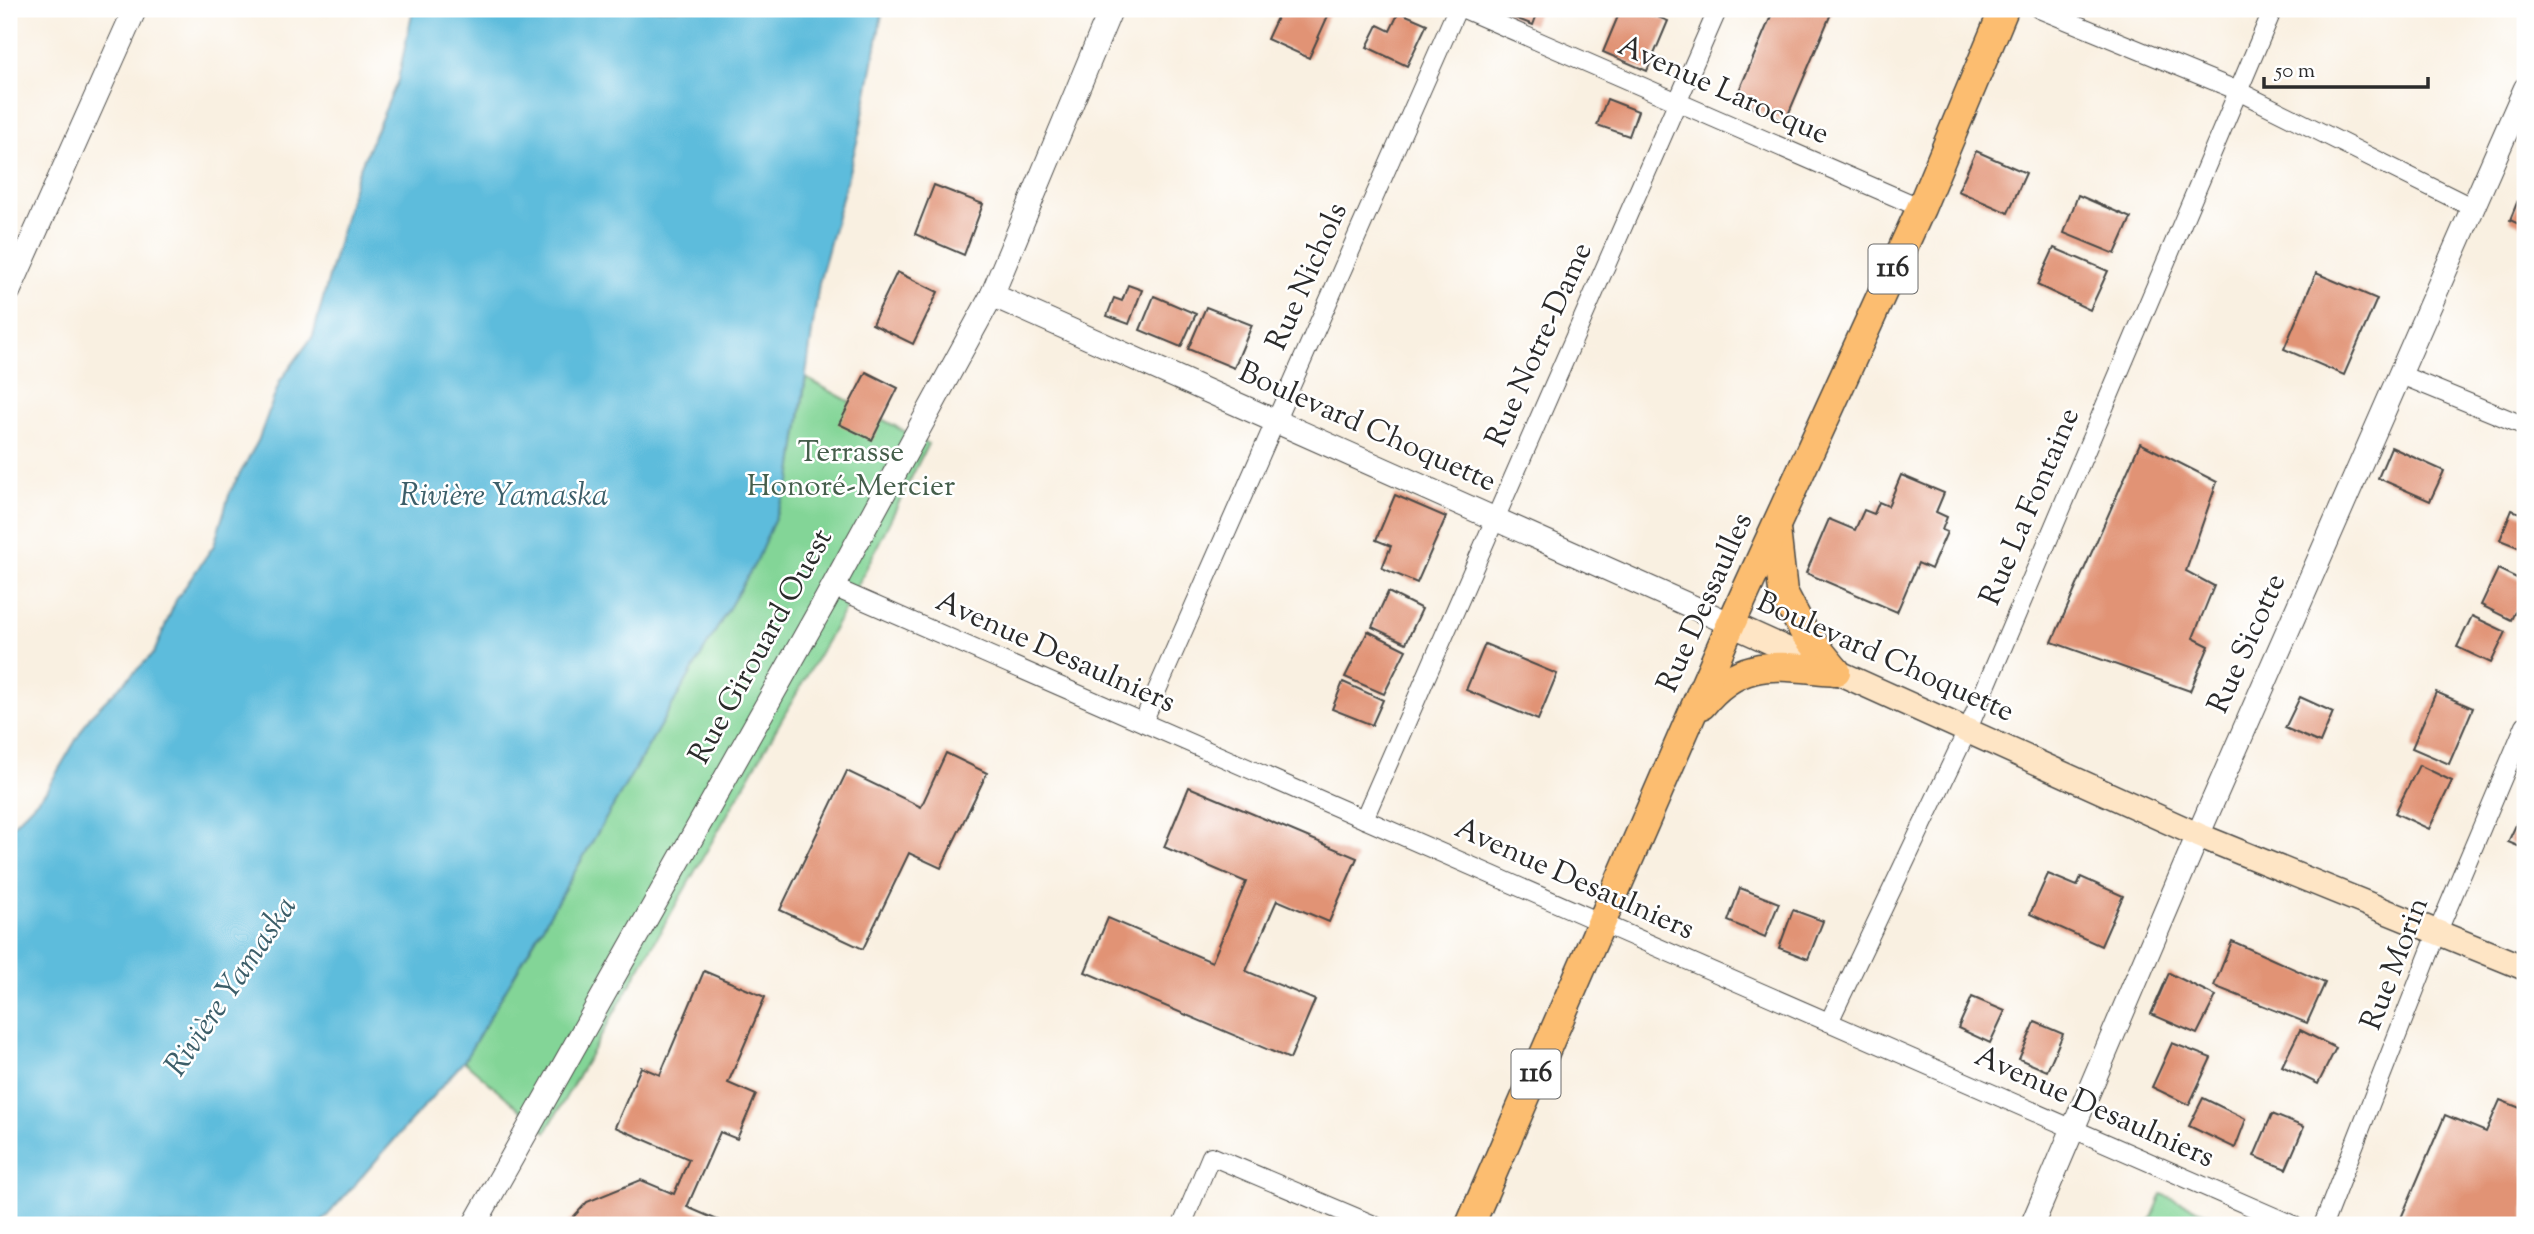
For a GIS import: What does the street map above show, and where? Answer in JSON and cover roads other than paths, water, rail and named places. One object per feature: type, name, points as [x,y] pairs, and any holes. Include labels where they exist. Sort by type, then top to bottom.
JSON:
[{"type":"main road","name":"Rue Dessaulles","points":[[1470,1225],[1731,624],[1921,208],[2004,9]]},
{"type":"main road","points":[[1776,527],[1783,592],[1804,632],[1836,671]]},
{"type":"main road","name":"Boulevard Choquette","points":[[1731,624],[2198,835],[2438,930],[2525,968]]},
{"type":"main road","points":[[1691,718],[1710,694],[1746,669],[1761,666],[1836,671]]},
{"type":"street","points":[[9,290],[135,9]]},
{"type":"street","name":"Rue Girouard Ouest","points":[[474,1225],[833,587],[992,295],[1111,9]]},
{"type":"street","name":"Rue Nichols","points":[[1143,722],[1457,9]]},
{"type":"street","name":"Avenue Larocque","points":[[1464,9],[1921,208]]},
{"type":"street","name":"Rue Notre-Dame","points":[[1364,819],[1718,9]]},
{"type":"street","points":[[2039,9],[2236,90],[2473,208]]},
{"type":"street","name":"Rue La Fontaine","points":[[1829,1022],[1968,729],[2236,90],[2273,9]]},
{"type":"street","name":"Rue Sicotte","points":[[2032,1225],[2198,835],[2525,89]]},
{"type":"street","name":"Boulevard Choquette","points":[[992,295],[1731,624]]},
{"type":"street","points":[[2401,375],[2525,426]]},
{"type":"street","name":"Avenue Desaulniers","points":[[833,587],[2293,1225]]},
{"type":"street","name":"Rue Morin","points":[[2323,1225],[2438,930],[2525,725]]},
{"type":"street","points":[[1182,1225],[1211,1156],[1374,1225]]},
{"type":"water","name":"Rivière Yamaska","points":[[413,9],[883,9],[860,131],[819,283],[791,480],[757,560],[464,1061],[319,1225],[9,1225],[9,829],[46,791],[90,716],[154,653],[176,600],[214,545],[230,492],[258,441],[280,381],[313,336],[356,177],[398,80]]},
{"type":"park label","name":"Terrasse Honoré-Mercier","points":[[851,470]]}]
